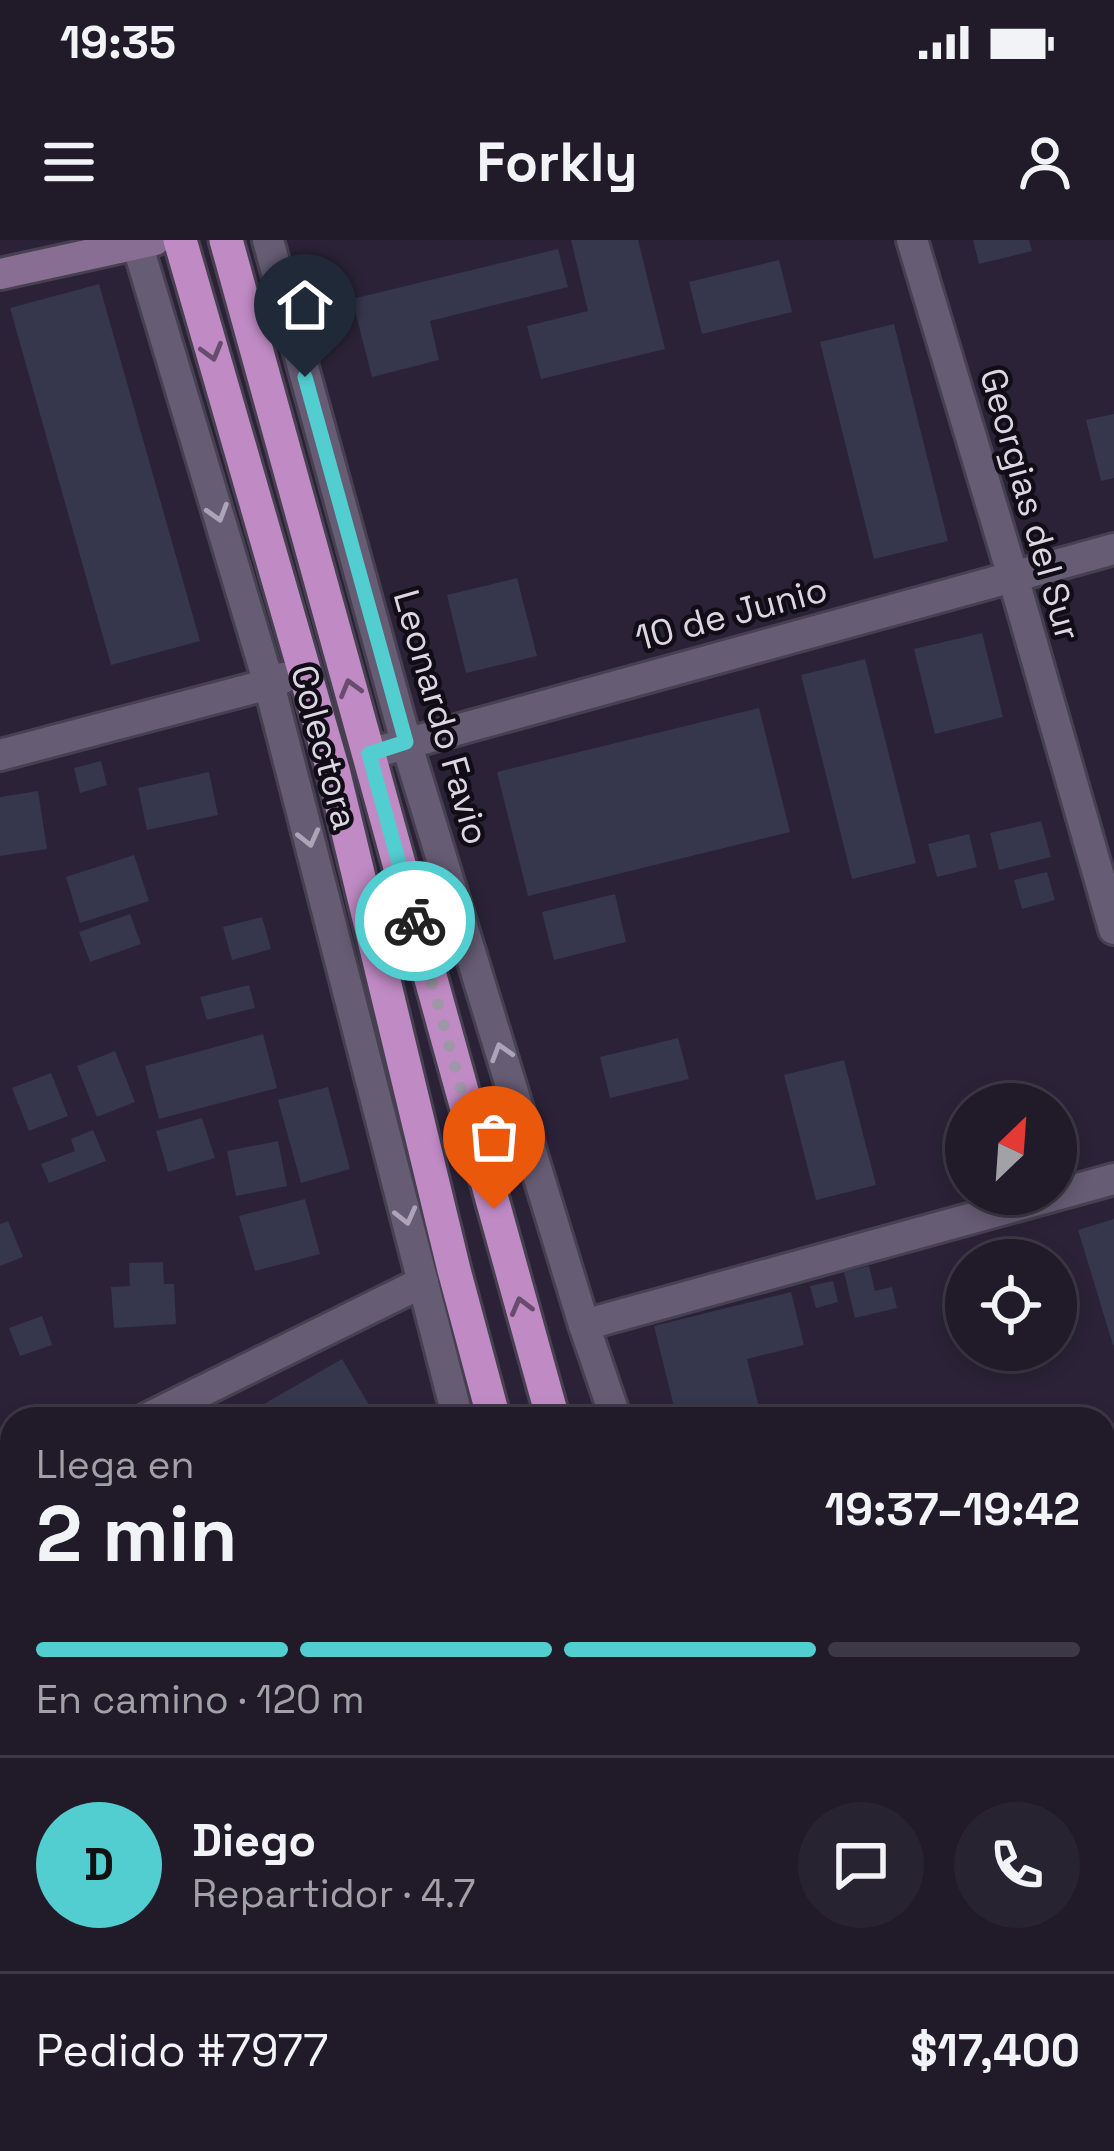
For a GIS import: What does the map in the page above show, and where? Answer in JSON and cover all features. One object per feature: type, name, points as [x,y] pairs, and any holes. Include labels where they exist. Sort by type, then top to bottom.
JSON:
[{"type":"highway","points":[[179,240],[333,770],[491,1407]]},
{"type":"highway","points":[[226,240],[550,1407]]},
{"type":"main road","points":[[0,274],[143,242]]},
{"type":"street","name":"Leonardo Favio","points":[[268,240],[406,742],[612,1407]]},
{"type":"street","name":"Georgias del Sur","points":[[912,240],[1114,928]]},
{"type":"street","name":"Colectora","points":[[143,242],[269,684],[455,1407]]},
{"type":"street","name":"10 de Junio","points":[[369,754],[1114,549]]},
{"type":"street","points":[[0,755],[269,684],[304,668]]},
{"type":"street","points":[[584,1325],[1114,1179]]},
{"type":"street","points":[[170,1407],[423,1282]]},
{"type":"building","points":[[571,240],[638,240],[665,349],[541,379],[527,326],[588,311]]},
{"type":"building","points":[[973,240],[1029,240],[1032,251],[979,264]]},
{"type":"building","points":[[558,249],[568,287],[430,321],[439,360],[372,377],[352,299]]},
{"type":"building","points":[[779,260],[792,312],[702,334],[689,282]]},
{"type":"building","points":[[99,284],[200,641],[111,665],[10,308]]},
{"type":"building","points":[[894,324],[948,541],[874,559],[820,342]]},
{"type":"building","points":[[1114,414],[1114,478],[1101,481],[1086,420]]},
{"type":"building","points":[[517,578],[537,656],[466,673],[447,595]]},
{"type":"building","points":[[982,633],[1003,717],[935,734],[914,649]]},
{"type":"building","points":[[865,659],[916,863],[852,879],[801,675]]},
{"type":"building","points":[[759,708],[790,832],[528,896],[497,772]]},
{"type":"building","points":[[101,761],[107,785],[80,793],[74,768]]},
{"type":"building","points":[[209,772],[218,815],[147,830],[138,788]]},
{"type":"building","points":[[38,791],[47,849],[0,856],[0,797]]},
{"type":"building","points":[[1041,821],[1051,857],[999,870],[990,833]]},
{"type":"building","points":[[969,834],[977,867],[937,877],[928,844]]},
{"type":"building","points":[[134,855],[149,901],[80,923],[66,877]]},
{"type":"building","points":[[1047,872],[1055,900],[1022,909],[1014,880]]},
{"type":"building","points":[[615,894],[626,942],[554,960],[542,912]]},
{"type":"building","points":[[130,914],[141,944],[90,962],[79,932]]},
{"type":"building","points":[[262,917],[271,949],[232,960],[223,927]]},
{"type":"building","points":[[249,985],[255,1008],[207,1020],[200,997]]},
{"type":"building","points":[[263,1034],[277,1088],[159,1119],[145,1066]]},
{"type":"building","points":[[678,1038],[689,1079],[610,1098],[600,1057]]},
{"type":"building","points":[[115,1051],[135,1102],[97,1117],[77,1066]]},
{"type":"building","points":[[844,1060],[876,1185],[816,1200],[784,1075]]},
{"type":"building","points":[[51,1073],[68,1116],[29,1131],[12,1088]]},
{"type":"building","points":[[328,1087],[350,1169],[301,1183],[278,1100]]},
{"type":"building","points":[[202,1118],[215,1158],[168,1172],[156,1131]]},
{"type":"building","points":[[93,1130],[106,1161],[49,1183],[41,1164],[75,1151],[71,1139]]},
{"type":"building","points":[[278,1141],[287,1186],[236,1196],[227,1151]]},
{"type":"building","points":[[305,1199],[320,1254],[255,1271],[239,1216]]},
{"type":"building","points":[[1114,1219],[1114,1344],[1113,1345],[1078,1230]]},
{"type":"building","points":[[8,1221],[23,1257],[0,1266],[0,1224]]},
{"type":"building","points":[[163,1262],[164,1284],[174,1284],[176,1324],[114,1328],[111,1287],[130,1286],[129,1263]]},
{"type":"building","points":[[869,1266],[875,1291],[892,1287],[897,1308],[855,1318],[844,1272]]},
{"type":"building","points":[[833,1281],[838,1302],[816,1308],[810,1286]]},
{"type":"building","points":[[791,1292],[804,1345],[747,1359],[759,1407],[674,1407],[654,1326]]},
{"type":"building","points":[[42,1316],[52,1345],[20,1356],[9,1328]]},
{"type":"building","points":[[342,1359],[370,1407],[259,1407]]},
{"type":"way so far","points":[[415,921],[494,1209]]},
{"type":"route","points":[[305,377],[406,742],[369,754],[415,921]]}]
